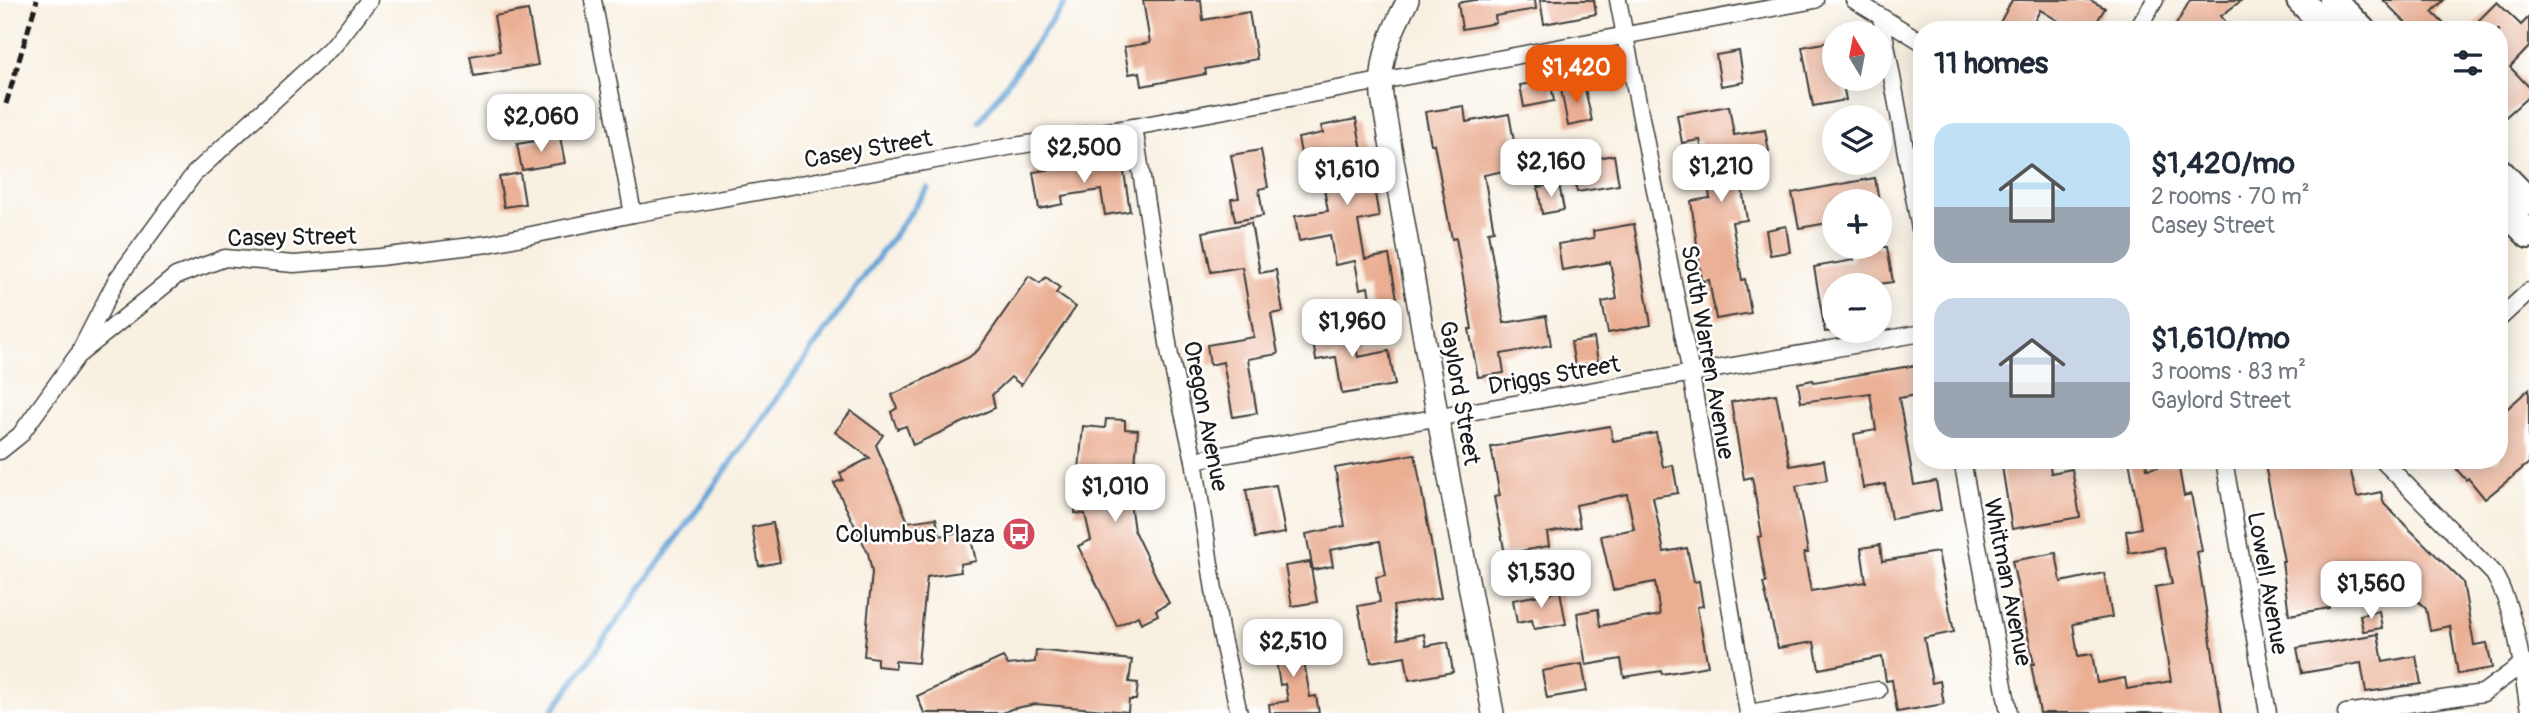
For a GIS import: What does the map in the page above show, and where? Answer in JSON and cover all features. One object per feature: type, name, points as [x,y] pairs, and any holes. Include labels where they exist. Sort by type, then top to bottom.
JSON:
[{"type":"main road","points":[[2300,0],[2321,21]]},
{"type":"main road","points":[[2333,0],[2353,21]]},
{"type":"main road","points":[[2508,181],[2529,202]]},
{"type":"main road","points":[[2508,213],[2529,235]]},
{"type":"street","points":[[77,356],[117,279],[194,174],[335,44],[369,0]]},
{"type":"street","points":[[593,0],[633,214]]},
{"type":"street","name":"Gaylord Street","points":[[1408,0],[1383,53],[1381,82],[1437,419],[1493,713]]},
{"type":"street","name":"South Warren Avenue","points":[[1618,0],[1691,374],[1749,713]]},
{"type":"street","name":"Casey Street","points":[[0,452],[20,435],[77,356],[176,276],[225,258],[294,264],[488,244],[633,214],[1134,127],[1624,37],[1751,6],[1815,0]]},
{"type":"street","points":[[1854,0],[1913,37]]},
{"type":"street","points":[[2142,21],[2155,0]]},
{"type":"street","points":[[1881,17],[1913,191]]},
{"type":"street","name":"Oregon Avenue","points":[[1134,127],[1170,356],[1194,460],[1220,629],[1239,713]]},
{"type":"street","points":[[2508,311],[2529,291]]},
{"type":"street","name":"Driggs Street","points":[[1194,460],[1913,335]]},
{"type":"street","name":"Whitman Avenue","points":[[1964,469],[2009,713]]},
{"type":"street","name":"Lowell Avenue","points":[[2226,469],[2267,713]]},
{"type":"street","points":[[2391,469],[2494,574],[2506,594],[2525,664],[2529,711]]},
{"type":"street","points":[[2346,713],[2483,693],[2525,664]]},
{"type":"street","points":[[1749,713],[1878,690]]},
{"type":"building","points":[[1143,0],[1201,0],[1203,20],[1249,12],[1257,59],[1205,69],[1206,74],[1142,86],[1140,72],[1129,74],[1124,47],[1150,43]]},
{"type":"building","points":[[1474,0],[1535,0],[1536,9],[1495,16],[1496,23],[1462,29],[1458,3]]},
{"type":"building","points":[[1540,0],[1594,0],[1596,14],[1544,24]]},
{"type":"building","points":[[2012,0],[2090,0],[2105,8],[2097,21],[2059,21],[2040,10],[2034,21],[2001,21]]},
{"type":"building","points":[[2190,0],[2242,0],[2221,16],[2225,21],[2178,21]]},
{"type":"building","points":[[2383,0],[2444,0],[2432,12],[2441,21],[2404,21]]},
{"type":"building","points":[[2497,2],[2521,25],[2529,17],[2529,47],[2510,67],[2529,87],[2529,96],[2508,115],[2508,21],[2478,21]]},
{"type":"building","points":[[528,10],[538,65],[474,76],[470,56],[500,51],[494,16]]},
{"type":"building","points":[[1822,43],[1822,91],[1844,91],[1846,100],[1813,106],[1802,47]]},
{"type":"building","points":[[1739,51],[1744,82],[1721,86],[1716,55]]},
{"type":"building","points":[[1550,80],[1554,101],[1524,107],[1520,85]]},
{"type":"building","points":[[1584,84],[1592,121],[1568,126],[1561,89]]},
{"type":"building","points":[[1464,106],[1466,122],[1509,114],[1519,168],[1484,175],[1494,231],[1488,232],[1504,323],[1546,316],[1551,345],[1501,354],[1504,373],[1478,377],[1456,238],[1452,239],[1434,144],[1431,144],[1425,112]]},
{"type":"building","points":[[1729,106],[1734,135],[1765,130],[1769,151],[1737,157],[1747,220],[1732,222],[1751,313],[1716,319],[1709,280],[1702,281],[1691,201],[1710,198],[1700,140],[1682,143],[1677,115]]},
{"type":"building","points":[[1356,119],[1366,172],[1371,171],[1379,217],[1358,221],[1365,259],[1389,255],[1398,304],[1372,309],[1368,287],[1360,289],[1355,261],[1335,265],[1330,235],[1299,241],[1295,216],[1328,211],[1319,160],[1303,164],[1298,138],[1323,133],[1321,126]]},
{"type":"building","points":[[560,137],[565,163],[522,170],[517,144]]},
{"type":"building","points":[[1261,150],[1268,187],[1259,189],[1263,216],[1235,221],[1231,199],[1239,198],[1231,155]]},
{"type":"building","points":[[1614,155],[1619,185],[1577,192],[1571,163]]},
{"type":"building","points":[[1122,159],[1130,211],[1105,215],[1101,190],[1062,196],[1063,204],[1039,209],[1033,172]]},
{"type":"building","points":[[520,173],[525,204],[504,207],[499,177]]},
{"type":"building","points":[[1875,178],[1877,189],[1822,189],[1822,224],[1799,228],[1792,193]]},
{"type":"building","points":[[1559,184],[1564,210],[1542,214],[1538,187]]},
{"type":"building","points":[[1251,223],[1260,273],[1276,270],[1283,312],[1271,314],[1278,354],[1248,359],[1257,413],[1233,417],[1223,362],[1210,365],[1207,345],[1254,337],[1242,267],[1211,272],[1203,232]]},
{"type":"building","points":[[1634,224],[1651,325],[1608,333],[1602,302],[1617,299],[1610,262],[1562,270],[1558,244],[1594,238],[1593,231]]},
{"type":"building","points":[[1786,226],[1790,252],[1770,255],[1766,230]]},
{"type":"building","points":[[1889,259],[1891,273],[1822,273],[1822,314],[1814,267],[1854,260]]},
{"type":"building","points":[[1029,276],[1040,283],[1046,277],[1060,288],[1056,293],[1076,307],[1021,385],[1011,377],[992,395],[995,408],[913,445],[906,426],[897,429],[891,412],[897,408],[892,395],[968,358],[978,350]]},
{"type":"building","points":[[1351,322],[1358,357],[1389,351],[1395,385],[1342,394],[1336,357],[1316,360],[1311,329]]},
{"type":"building","points":[[1594,338],[1598,362],[1575,366],[1571,342]]},
{"type":"building","points":[[1913,366],[1913,396],[1899,398],[1914,485],[1936,481],[1941,510],[1891,519],[1885,484],[1863,488],[1854,434],[1876,430],[1870,393],[1801,402],[1798,383]]},
{"type":"building","points":[[2529,389],[2529,463],[2485,499],[2468,478],[2466,480],[2456,469],[2508,469],[2508,408]]},
{"type":"building","points":[[1776,394],[1790,466],[1824,460],[1827,480],[1796,486],[1808,553],[1804,553],[1811,591],[1866,582],[1861,548],[1880,545],[1882,561],[1938,552],[1954,632],[1924,638],[1932,683],[1940,681],[1944,704],[1897,712],[1892,680],[1886,681],[1882,657],[1819,669],[1814,642],[1778,648],[1763,583],[1766,583],[1758,537],[1762,536],[1752,477],[1744,479],[1731,402]]},
{"type":"building","points":[[851,411],[883,435],[876,445],[908,522],[936,518],[940,536],[969,530],[976,561],[960,564],[961,572],[927,577],[918,663],[895,661],[895,668],[877,666],[877,658],[864,656],[872,572],[868,553],[834,483],[843,480],[840,473],[870,458],[835,432]]},
{"type":"building","points":[[1106,419],[1125,420],[1125,429],[1138,430],[1131,510],[1134,531],[1169,603],[1156,610],[1158,615],[1141,623],[1138,616],[1117,626],[1078,546],[1091,540],[1085,514],[1075,513],[1083,426],[1105,428]]},
{"type":"building","points":[[1610,426],[1613,441],[1656,433],[1663,467],[1673,465],[1678,493],[1653,497],[1664,552],[1687,548],[1694,582],[1699,581],[1703,606],[1697,607],[1708,666],[1624,677],[1621,659],[1586,665],[1577,613],[1598,609],[1600,626],[1660,615],[1655,582],[1613,590],[1601,536],[1634,529],[1627,494],[1576,505],[1580,527],[1547,533],[1549,546],[1505,554],[1494,497],[1500,496],[1491,447]]},
{"type":"building","points":[[1415,454],[1441,598],[1393,606],[1398,639],[1424,634],[1426,646],[1448,642],[1453,672],[1409,680],[1405,656],[1371,662],[1364,637],[1358,606],[1380,602],[1376,577],[1386,575],[1380,541],[1330,550],[1333,566],[1313,570],[1306,534],[1345,526],[1335,468]]},
{"type":"building","points":[[2002,469],[2050,469],[2051,473],[2072,469],[2080,517],[2012,529]]},
{"type":"building","points":[[2131,469],[2179,469],[2184,496],[2191,494],[2202,551],[2197,552],[2222,713],[2040,713],[2031,664],[2034,664],[2012,561],[2056,553],[2061,582],[2104,573],[2112,617],[2073,624],[2078,656],[2092,654],[2097,683],[2125,678],[2127,689],[2171,681],[2155,587],[2172,584],[2164,547],[2129,553],[2126,531],[2141,528]]},
{"type":"building","points":[[2266,469],[2350,469],[2357,497],[2381,492],[2384,504],[2463,582],[2474,645],[2487,643],[2492,668],[2458,674],[2450,626],[2430,630],[2426,609],[2387,570],[2325,580],[2329,608],[2289,615],[2284,561]]},
{"type":"building","points":[[1276,485],[1285,533],[1255,538],[1246,490]]},
{"type":"building","points":[[773,523],[780,562],[759,566],[752,527]]},
{"type":"building","points":[[1310,562],[1317,602],[1292,606],[1285,566]]},
{"type":"building","points":[[1560,591],[1566,624],[1534,629],[1532,620],[1517,623],[1513,600]]},
{"type":"building","points":[[2379,611],[2382,628],[2363,631],[2360,615]]},
{"type":"building","points":[[2378,634],[2383,662],[2416,656],[2421,684],[2366,692],[2361,663],[2302,673],[2297,648]]},
{"type":"building","points":[[1300,638],[1310,697],[1316,696],[1319,713],[1270,713],[1269,704],[1288,701],[1285,684],[1280,685],[1273,642]]},
{"type":"building","points":[[1036,650],[1132,660],[1129,682],[1138,683],[1136,700],[1129,700],[1128,712],[1036,704],[1003,713],[924,713],[917,696],[1003,657],[1008,665],[1035,662]]},
{"type":"building","points":[[1582,664],[1587,691],[1547,698],[1542,671]]},
{"type":"waterway","points":[[980,121],[1067,0]]},
{"type":"waterway","points":[[551,713],[928,188]]},
{"type":"railway","points":[[6,104],[37,0]]},
{"type":"place","name":"Columbus Plaza","points":[[1019,534]]}]
